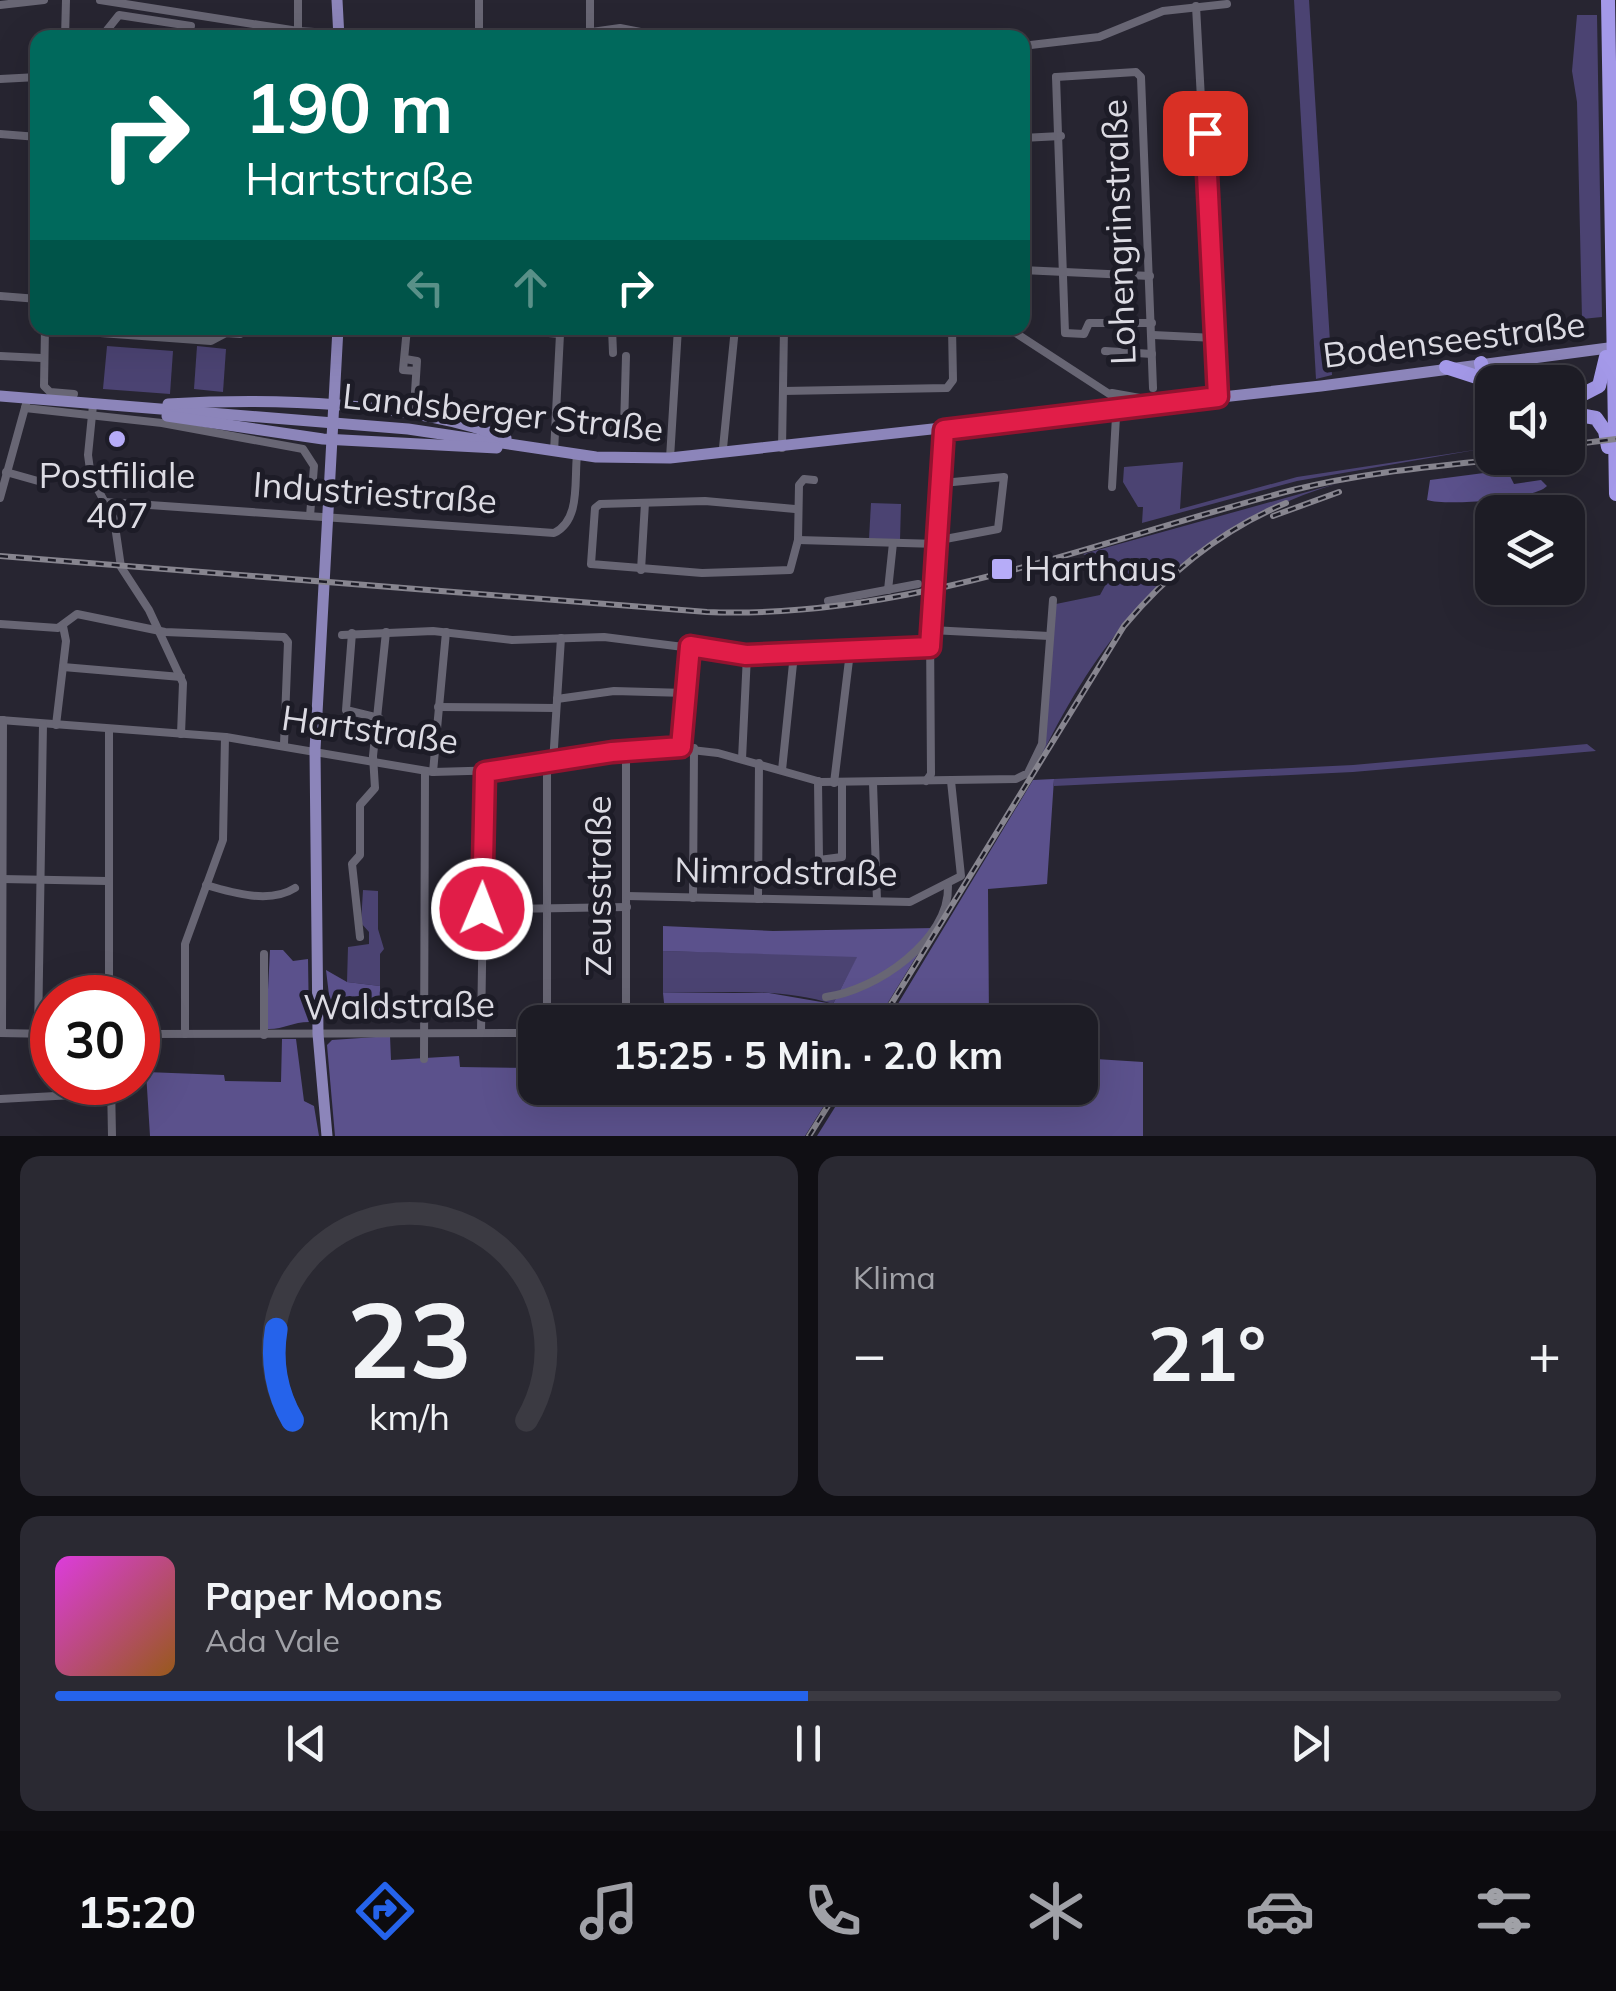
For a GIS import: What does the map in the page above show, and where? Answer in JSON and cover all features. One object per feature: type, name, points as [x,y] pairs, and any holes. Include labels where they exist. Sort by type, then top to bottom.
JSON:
[{"type":"highway","points":[[1608,0],[1616,494]]},
{"type":"highway","points":[[1585,396],[1601,382],[1612,302]]},
{"type":"highway","points":[[1446,367],[1475,382]]},
{"type":"highway","points":[[1585,414],[1602,424],[1616,482]]},
{"type":"main road","points":[[337,0],[338,30]]},
{"type":"main road","points":[[327,1136],[318,1034],[315,750],[338,335]]},
{"type":"main road","name":"Bodenseestraße","points":[[1299,388],[1616,347]]},
{"type":"main road","points":[[312,405],[325,400],[336,387]]},
{"type":"main road","points":[[336,387],[346,402],[362,408]]},
{"type":"main road","name":"Landsberger Straße","points":[[0,396],[26,403],[93,410],[134,408],[326,422],[577,455],[670,458],[782,449],[1299,388]]},
{"type":"main road","points":[[134,408],[176,403],[362,408],[488,431],[525,447]]},
{"type":"main road","points":[[134,408],[308,438],[525,447]]},
{"type":"main road","points":[[308,438],[323,445],[332,457]]},
{"type":"main road","points":[[332,457],[342,446],[356,441]]},
{"type":"street","points":[[0,5],[44,0]]},
{"type":"street","points":[[65,30],[66,0]]},
{"type":"street","points":[[100,0],[298,30],[298,0]]},
{"type":"street","points":[[479,0],[480,30]]},
{"type":"street","points":[[590,0],[591,30]]},
{"type":"street","points":[[1030,45],[1099,36],[1158,13],[1227,4]]},
{"type":"street","points":[[1196,6],[1218,397]]},
{"type":"street","points":[[191,30],[193,14]]},
{"type":"street","points":[[107,30],[119,15],[191,26]]},
{"type":"street","name":"Lohengrinstraße","points":[[1061,136],[1056,75],[1140,73],[1153,388]]},
{"type":"street","points":[[0,79],[30,77]]},
{"type":"street","points":[[0,134],[30,136]]},
{"type":"street","points":[[1030,138],[1061,136],[1066,332],[1084,334],[1088,324],[1152,323]]},
{"type":"street","points":[[1030,270],[1150,276]]},
{"type":"street","points":[[0,296],[30,298]]},
{"type":"street","points":[[44,335],[42,358],[46,389],[74,394]]},
{"type":"street","points":[[134,335],[211,341],[216,335]]},
{"type":"street","points":[[407,335],[404,370],[416,371],[414,408]]},
{"type":"street","points":[[554,452],[560,335]]},
{"type":"street","points":[[612,335],[613,353]]},
{"type":"street","points":[[670,458],[678,335]]},
{"type":"street","points":[[723,448],[734,335]]},
{"type":"street","points":[[782,449],[784,335]]},
{"type":"street","points":[[783,391],[947,388],[953,380],[952,335]]},
{"type":"street","points":[[1019,335],[1112,393],[1166,402]]},
{"type":"street","points":[[1152,335],[1215,338]]},
{"type":"street","points":[[1105,351],[1152,354]]},
{"type":"street","points":[[0,356],[42,358]]},
{"type":"street","points":[[556,423],[624,428],[626,356]]},
{"type":"street","points":[[1112,393],[1120,409],[1112,487]]},
{"type":"street","points":[[0,498],[26,403]]},
{"type":"street","points":[[182,734],[181,677],[121,568],[117,531],[88,465],[93,410],[310,454],[314,466],[315,517]]},
{"type":"street","points":[[926,781],[931,774],[930,647],[944,430]]},
{"type":"street","name":"Industriestraße","points":[[106,502],[554,533],[566,525],[572,514],[577,455]]},
{"type":"street","points":[[6,472],[38,481]]},
{"type":"street","points":[[798,540],[939,542],[998,529],[1004,476],[943,483]]},
{"type":"street","points":[[795,508],[740,502],[596,506],[593,566],[786,572],[793,564],[798,540],[795,508],[800,482],[814,480]]},
{"type":"street","points":[[640,570],[645,503]]},
{"type":"street","points":[[888,590],[893,543]]},
{"type":"street","points":[[828,601],[918,584]]},
{"type":"street","points":[[931,630],[1049,636],[1053,600]]},
{"type":"street","points":[[0,624],[64,626],[77,614],[158,630],[285,638],[284,744]]},
{"type":"street","points":[[56,725],[64,626]]},
{"type":"street","points":[[360,936],[352,864],[360,854],[360,805],[375,788],[386,632]]},
{"type":"street","points":[[379,718],[346,710],[347,634],[446,632],[510,640],[606,637],[746,655],[930,647]]},
{"type":"street","points":[[424,1059],[429,772],[446,632]]},
{"type":"street","name":"Hartstraße","points":[[1,720],[284,744],[429,772],[485,772],[626,750],[681,747],[838,783],[1026,775],[1042,744],[1049,636]]},
{"type":"street","points":[[547,1005],[550,764],[561,638]]},
{"type":"street","points":[[681,747],[690,646]]},
{"type":"street","points":[[818,781],[819,860],[841,859],[838,783],[850,652]]},
{"type":"street","points":[[782,770],[794,654]]},
{"type":"street","points":[[742,759],[746,655]]},
{"type":"street","points":[[63,667],[181,677]]},
{"type":"street","points":[[438,707],[556,704],[634,690],[686,693]]},
{"type":"street","points":[[1,720],[1,1034],[30,1034]]},
{"type":"street","points":[[39,975],[43,724]]},
{"type":"street","points":[[109,729],[109,975]]},
{"type":"street","points":[[184,1034],[184,944],[223,840],[225,737]]},
{"type":"street","points":[[694,748],[694,898]]},
{"type":"street","name":"Zeusstraße","points":[[626,750],[626,1005]]},
{"type":"street","points":[[758,899],[759,763]]},
{"type":"street","points":[[481,1032],[485,772]]},
{"type":"street","name":"Nimrodstraße","points":[[628,896],[914,902],[962,876],[951,781]]},
{"type":"street","points":[[873,783],[877,901]]},
{"type":"street","points":[[2,878],[108,880]]},
{"type":"street","points":[[206,886],[238,895],[283,894],[295,888]]},
{"type":"street","points":[[826,997],[870,987],[921,944],[946,910],[948,886]]},
{"type":"street","name":"Nimrodstraße","points":[[502,910],[627,907]]},
{"type":"street","name":"Waldstraße","points":[[264,954],[264,1035]]},
{"type":"street","name":"Waldstraße","points":[[160,1034],[518,1033]]},
{"type":"street","points":[[0,1099],[30,1097]]},
{"type":"street","points":[[111,1105],[112,1136]]},
{"type":"shaded area","points":[[1294,0],[1309,0],[1332,375],[1316,379]]},
{"type":"shaded area","points":[[1577,15],[1597,15],[1602,317],[1582,319],[1577,102],[1572,71]]},
{"type":"shaded area","points":[[107,346],[173,351],[170,394],[103,389]]},
{"type":"shaded area","points":[[197,346],[226,349],[223,392],[194,389]]},
{"type":"shaded area","points":[[1475,450],[1297,481],[1142,523],[1143,507],[1138,507],[1123,482],[1124,467],[1183,462],[1180,509],[1297,477]]},
{"type":"shaded area","points":[[1475,474],[1510,475],[1514,484],[1541,480],[1547,486],[1525,495],[1475,495],[1475,501],[1437,502],[1427,500],[1430,480]]},
{"type":"shaded area","points":[[1339,483],[1287,502],[1241,525],[1198,553],[1160,585],[1095,662],[1042,755],[1056,604],[1100,595],[1107,582],[1103,565],[1083,554]]},
{"type":"shaded area","points":[[871,503],[901,504],[900,540],[869,539]]},
{"type":"shaded area","points":[[1587,744],[1596,751],[1353,772],[1054,786],[1054,779],[1353,765]]},
{"type":"shaded area","points":[[1054,779],[1047,884],[988,889],[989,1005],[897,1005],[1033,780]]},
{"type":"shaded area","points":[[363,890],[378,891],[378,929],[384,949],[380,954],[380,986],[347,982],[348,947],[369,944],[369,932],[361,923]]},
{"type":"shaded area","points":[[663,926],[773,931],[934,928],[886,1005],[664,1005],[663,993],[769,993],[833,1004],[857,957],[663,951]]},
{"type":"shaded area","points":[[270,950],[283,950],[293,961],[308,959],[309,1022],[266,1029]]},
{"type":"shaded area","points":[[663,951],[858,956],[833,1004],[770,993],[663,993]]},
{"type":"shaded area","points":[[326,970],[347,982],[380,986],[380,1021],[362,1006],[336,1011],[332,1020]]},
{"type":"shaded area","points":[[390,1036],[391,1060],[459,1056],[460,1067],[518,1068],[518,1105],[824,1105],[805,1136],[335,1136],[327,1045],[332,1040]]},
{"type":"shaded area","points":[[282,1039],[296,1039],[304,1101],[314,1106],[319,1136],[150,1136],[148,1105],[160,1105],[160,1073],[224,1075],[225,1081],[281,1082]]},
{"type":"shaded area","points":[[1098,1059],[1143,1062],[1143,1136],[817,1136],[836,1105],[1098,1105]]},
{"type":"railway","points":[[1585,443],[1616,439]]},
{"type":"railway","points":[[0,556],[707,612],[783,611],[931,590],[1320,484],[1475,462]]},
{"type":"railway","points":[[1273,516],[1339,492]]},
{"type":"railway","points":[[890,1005],[1124,626],[1198,554],[1240,526],[1286,503]]},
{"type":"railway","points":[[809,1136],[828,1105]]},
{"type":"place","name":"Postfiliale 407","points":[[117,439]]},
{"type":"place","name":"Harthaus","points":[[1002,569]]},
{"type":"route","points":[[482,909],[485,772],[612,752],[681,747],[690,646],[746,655],[930,647],[940,540],[944,430],[1218,397],[1205,133]]}]
